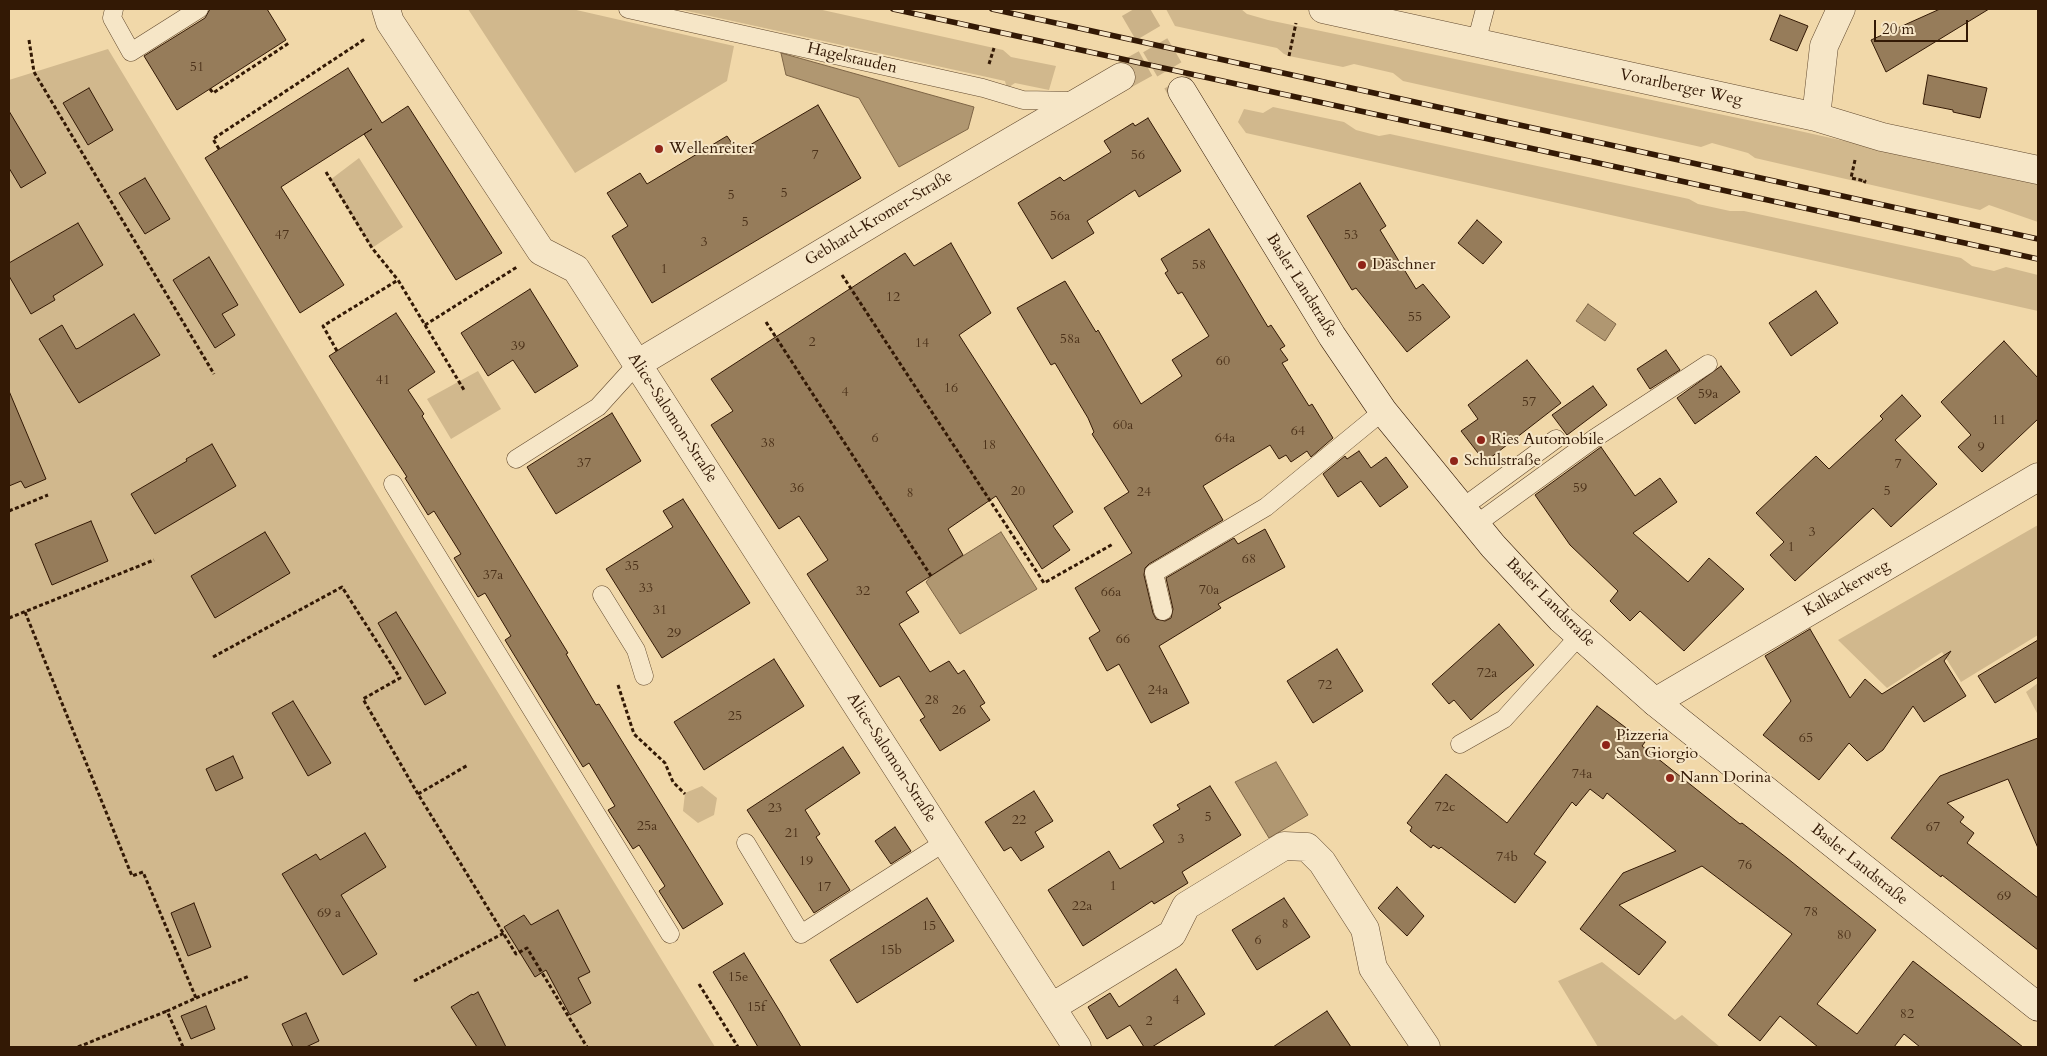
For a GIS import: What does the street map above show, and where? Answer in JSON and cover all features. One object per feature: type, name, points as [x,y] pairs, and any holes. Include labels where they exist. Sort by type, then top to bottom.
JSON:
[{"type":"street","name":"Vorarlberger Weg","points":[[1322,9],[1816,118],[1882,137],[2038,170]]},
{"type":"street","points":[[1816,118],[1824,46],[1841,9]]},
{"type":"street","name":"Alice-Salomon-Straße","points":[[388,16],[541,251],[576,269],[1077,1047]]},
{"type":"street","name":"Gebhard-Kromer-Straße","points":[[637,364],[1077,101],[1121,77]]},
{"type":"street","name":"Basler Landstraße","points":[[1182,90],[1332,336],[1383,411],[1468,517],[1561,619],[1655,702],[2038,1007]]},
{"type":"street","name":"Kalkackerweg","points":[[1655,702],[2038,477]]},
{"type":"street","points":[[1052,1007],[1172,934],[1186,906],[1284,846],[1307,847],[1322,862],[1366,929],[1373,968],[1426,1047]]},
{"type":"lane","points":[[114,9],[112,18],[131,52],[200,9]]},
{"type":"lane","name":"Hagelstauden","points":[[628,9],[983,88],[1023,100],[1077,101]]},
{"type":"lane","points":[[1476,43],[1485,9]]},
{"type":"lane","points":[[516,459],[598,407],[637,364]]},
{"type":"lane","points":[[1468,517],[1595,438],[1708,364]]},
{"type":"lane","points":[[1163,611],[1154,573],[1266,508],[1383,411]]},
{"type":"lane","points":[[1468,517],[1556,438]]},
{"type":"lane","points":[[393,484],[670,934]]},
{"type":"lane","points":[[602,595],[636,650],[644,676]]},
{"type":"lane","points":[[1460,744],[1504,719],[1580,636]]},
{"type":"lane","points":[[746,843],[802,934],[945,842]]},
{"type":"path","points":[[219,149],[213,139],[388,16]]},
{"type":"path","points":[[1289,56],[1296,18]]},
{"type":"path","points":[[29,40],[34,72],[214,374]]},
{"type":"path","points":[[210,89],[213,94],[287,45]]},
{"type":"path","points":[[1856,156],[1851,178],[1865,181],[1864,183]]},
{"type":"path","points":[[326,172],[372,248],[398,280],[464,390]]},
{"type":"path","points":[[425,325],[541,251]]},
{"type":"path","points":[[826,252],[1044,582],[1113,544]]},
{"type":"path","points":[[337,351],[323,326],[398,280]]},
{"type":"path","points":[[749,296],[931,576]]},
{"type":"path","points":[[9,511],[48,495]]},
{"type":"path","points":[[9,618],[154,560]]},
{"type":"path","points":[[213,657],[342,587],[400,678],[363,699],[418,794],[516,954],[527,948],[588,1047]]},
{"type":"path","points":[[25,612],[132,876],[143,872],[196,998]]},
{"type":"path","points":[[616,679],[634,734],[665,763],[673,782],[685,794]]},
{"type":"path","points":[[418,794],[468,765]]},
{"type":"path","points":[[414,981],[504,933]]},
{"type":"path","points":[[78,1047],[249,976]]},
{"type":"path","points":[[699,984],[738,1047]]},
{"type":"path","points":[[167,1010],[183,1047]]},
{"type":"shaded area","points":[[468,9],[572,9],[734,46],[727,81],[575,173]]},
{"type":"shaded area","points":[[678,9],[818,9],[1003,50],[1011,57],[1056,66],[1049,90],[1015,83],[1009,87],[1005,81]]},
{"type":"shaded area","points":[[1166,9],[1241,9],[1247,14],[1268,20],[1786,128],[2038,184],[2038,222],[1989,205],[1980,210],[1755,158],[1748,153],[1712,143],[1701,147],[1403,81],[1393,73],[1354,64],[1343,67],[1289,56],[1277,48],[1175,26]]},
{"type":"shaded area","points":[[108,49],[404,539],[715,1047],[9,1047],[9,80]]},
{"type":"shaded area","points":[[781,53],[974,107],[968,129],[899,167],[859,98],[786,75]]},
{"type":"shaded area","points":[[1273,107],[1344,122],[1356,130],[1379,136],[1390,134],[1689,199],[1698,204],[1730,211],[1744,211],[1961,258],[1972,266],[1994,271],[2006,267],[2038,275],[2038,311],[1246,133],[1238,122],[1244,109],[1263,113]]},
{"type":"shaded area","points":[[359,158],[403,227],[372,248],[330,180]]},
{"type":"shaded area","points":[[1588,304],[1616,324],[1605,341],[1576,321]]},
{"type":"shaded area","points":[[478,371],[501,409],[451,439],[427,399]]},
{"type":"shaded area","points":[[2038,525],[2038,635],[1961,682],[1942,652],[1887,688],[1838,640]]},
{"type":"shaded area","points":[[1001,532],[1037,589],[960,634],[926,582],[931,576]]},
{"type":"shaded area","points":[[2038,683],[2038,715],[2026,692]]},
{"type":"shaded area","points":[[1276,762],[1308,815],[1269,838],[1235,782]]},
{"type":"shaded area","points":[[702,786],[717,798],[714,815],[698,823],[683,811],[685,793]]},
{"type":"shaded area","points":[[1602,962],[1675,1020],[1682,1015],[1720,1047],[1598,1047],[1558,981]]},
{"type":"building","points":[[210,9],[267,9],[286,40],[177,110],[144,56],[205,18]]},
{"type":"building","points":[[1940,9],[1989,9],[1886,72],[1871,40]]},
{"type":"building","points":[[1780,15],[1808,26],[1797,51],[1770,40]]},
{"type":"building","points":[[348,68],[382,123],[408,106],[502,253],[456,280],[364,134],[281,187],[344,285],[300,313],[205,158]]},
{"type":"building","points":[[1928,75],[1987,88],[1980,118],[1923,104]]},
{"type":"building","points":[[89,88],[113,130],[88,145],[63,103]]},
{"type":"building","points":[[818,105],[861,178],[652,303],[612,236],[628,226],[607,193],[640,173],[647,184],[727,136],[738,152]]},
{"type":"building","points":[[9,111],[46,173],[21,188],[9,168]]},
{"type":"building","points":[[1148,118],[1181,171],[1139,197],[1135,190],[1087,221],[1094,233],[1052,259],[1018,203],[1060,177],[1064,181],[1111,152],[1104,141],[1133,123],[1135,126]]},
{"type":"building","points":[[145,178],[170,219],[145,234],[119,193]]},
{"type":"building","points":[[1360,183],[1386,226],[1380,230],[1416,289],[1423,284],[1450,317],[1407,352],[1356,288],[1352,290],[1307,216]]},
{"type":"building","points":[[1477,220],[1502,242],[1483,264],[1458,243]]},
{"type":"building","points":[[78,223],[103,265],[53,296],[55,300],[31,314],[9,276],[9,263]]},
{"type":"building","points":[[1209,229],[1268,327],[1271,325],[1285,346],[1280,349],[1288,360],[1282,363],[1309,406],[1312,404],[1333,438],[1311,457],[1307,451],[1291,462],[1286,455],[1279,459],[1270,445],[1203,486],[1223,520],[1145,568],[1144,575],[1153,613],[1156,619],[1165,621],[1171,618],[1173,609],[1166,578],[1234,538],[1238,544],[1265,529],[1285,567],[1218,604],[1221,608],[1159,646],[1189,703],[1151,723],[1119,664],[1107,671],[1089,638],[1100,631],[1075,588],[1132,553],[1104,508],[1129,492],[1092,434],[1094,432],[1088,418],[1055,363],[1051,365],[1017,308],[1065,281],[1096,332],[1098,330],[1141,404],[1182,376],[1172,360],[1209,336],[1182,292],[1178,294],[1165,273],[1168,271],[1161,259]]},
{"type":"building","points":[[951,243],[991,313],[959,335],[1073,512],[1053,526],[1070,550],[1042,569],[996,496],[948,529],[963,555],[906,592],[919,612],[899,624],[930,672],[949,661],[958,674],[964,670],[985,703],[980,706],[990,720],[940,751],[920,720],[925,717],[899,676],[880,687],[807,574],[828,560],[799,516],[779,529],[711,425],[733,411],[711,379],[905,253],[914,266]]},
{"type":"building","points":[[209,257],[238,305],[222,314],[235,335],[215,348],[173,280]]},
{"type":"building","points":[[530,289],[578,366],[535,393],[513,360],[488,376],[461,333]]},
{"type":"building","points":[[1816,291],[1838,323],[1791,356],[1769,323]]},
{"type":"building","points":[[396,313],[435,372],[408,390],[424,414],[422,416],[568,653],[566,654],[596,705],[599,704],[723,904],[683,929],[659,891],[665,886],[639,845],[633,849],[608,810],[615,806],[589,763],[583,767],[505,640],[511,636],[485,593],[478,597],[454,558],[461,554],[434,511],[428,515],[405,478],[407,477],[329,356]]},
{"type":"building","points":[[134,314],[160,355],[79,403],[39,339],[62,325],[76,349]]},
{"type":"building","points":[[2004,341],[2038,378],[2038,419],[1982,472],[1958,447],[1971,435],[1941,402]]},
{"type":"building","points":[[1666,350],[1680,370],[1650,389],[1637,369]]},
{"type":"building","points":[[1527,360],[1561,403],[1485,462],[1461,431],[1478,419],[1468,405]]},
{"type":"building","points":[[1721,366],[1740,392],[1695,424],[1677,398]]},
{"type":"building","points":[[1593,386],[1607,405],[1567,435],[1552,415]]},
{"type":"building","points":[[9,391],[46,479],[25,488],[21,481],[9,486]]},
{"type":"building","points":[[1902,395],[1921,416],[1895,440],[1937,484],[1891,527],[1873,508],[1795,581],[1770,555],[1784,542],[1756,513],[1816,456],[1829,469],[1883,419],[1880,416]]},
{"type":"building","points":[[612,413],[641,461],[556,514],[527,467]]},
{"type":"building","points":[[212,444],[236,486],[155,534],[131,494]]},
{"type":"building","points":[[1601,447],[1635,496],[1660,478],[1677,502],[1633,533],[1688,582],[1709,558],[1744,589],[1684,651],[1640,611],[1630,621],[1610,601],[1618,591],[1570,545],[1535,495]]},
{"type":"building","points":[[1359,451],[1371,468],[1386,457],[1408,487],[1380,507],[1361,481],[1338,497],[1323,474],[1345,456],[1347,459]]},
{"type":"building","points":[[683,499],[750,603],[662,658],[606,569],[673,527],[663,511]]},
{"type":"building","points":[[91,521],[108,561],[52,585],[35,544]]},
{"type":"building","points":[[265,532],[290,573],[215,618],[191,576]]},
{"type":"building","points":[[396,612],[446,693],[425,705],[378,623]]},
{"type":"building","points":[[1499,624],[1534,665],[1471,720],[1454,700],[1449,704],[1432,684]]},
{"type":"building","points":[[1810,629],[1850,698],[1865,679],[1882,694],[1951,651],[1944,661],[1966,696],[1924,722],[1913,706],[1883,750],[1867,761],[1849,743],[1819,780],[1763,735],[1791,701],[1765,656]]},
{"type":"building","points":[[2038,640],[2038,677],[1995,703],[1978,676]]},
{"type":"building","points":[[1337,649],[1363,691],[1313,723],[1287,681]]},
{"type":"building","points":[[774,659],[804,706],[704,770],[674,722]]},
{"type":"building","points":[[293,701],[331,763],[308,776],[272,713]]},
{"type":"building","points":[[1597,706],[1645,742],[1642,746],[1740,824],[1742,823],[1787,858],[1876,930],[1817,1004],[1857,1034],[1913,961],[2023,1047],[1920,1047],[1904,1034],[1894,1047],[1818,1047],[1780,1016],[1760,1041],[1728,1015],[1792,934],[1702,866],[1619,905],[1666,942],[1639,975],[1580,929],[1623,873],[1676,851],[1607,793],[1603,799],[1590,789],[1576,806],[1572,802],[1534,854],[1546,862],[1515,903],[1441,847],[1439,849],[1433,845],[1431,848],[1410,831],[1412,827],[1407,823],[1446,774],[1507,823]]},
{"type":"building","points":[[2038,738],[2038,848],[2008,779],[1947,803],[1964,817],[1960,822],[1974,833],[1967,843],[2038,898],[2038,950],[1891,838],[1940,776]]},
{"type":"building","points":[[843,747],[860,773],[805,810],[820,834],[816,837],[850,890],[814,913],[747,810]]},
{"type":"building","points":[[233,756],[243,778],[216,791],[206,769]]},
{"type":"building","points":[[1210,786],[1241,835],[1182,872],[1188,883],[1154,904],[1152,901],[1083,946],[1048,890],[1109,851],[1120,869],[1164,842],[1153,825],[1180,809],[1177,805]]},
{"type":"building","points":[[1034,791],[1053,821],[1035,832],[1044,847],[1021,861],[1011,847],[1004,851],[985,822]]},
{"type":"building","points":[[895,827],[911,851],[891,864],[875,841]]},
{"type":"building","points":[[365,833],[386,867],[341,895],[377,954],[343,975],[282,874],[316,854],[320,860]]},
{"type":"building","points":[[1397,887],[1424,916],[1407,936],[1378,908]]},
{"type":"building","points":[[927,898],[954,941],[857,1003],[830,960]]},
{"type":"building","points":[[1284,898],[1310,937],[1257,970],[1232,930]]},
{"type":"building","points":[[194,903],[211,947],[188,956],[171,913]]},
{"type":"building","points":[[558,910],[590,972],[578,978],[591,1003],[570,1015],[546,970],[535,977],[504,927],[524,915],[531,925]]},
{"type":"building","points":[[744,953],[801,1047],[758,1047],[713,972]]},
{"type":"building","points":[[1176,969],[1205,1014],[1152,1047],[1144,1047],[1130,1025],[1107,1039],[1088,1007],[1110,993],[1119,1007]]},
{"type":"building","points":[[478,992],[506,1047],[477,1047],[451,1007]]},
{"type":"building","points":[[206,1006],[215,1029],[191,1039],[181,1016]]},
{"type":"building","points":[[1327,1011],[1351,1047],[1273,1047]]},
{"type":"building","points":[[306,1013],[319,1041],[306,1047],[293,1047],[282,1024]]},
{"type":"tunnel","points":[[1134,9],[1182,91]]},
{"type":"tunnel","points":[[1121,77],[1161,55]]},
{"type":"railway","points":[[893,9],[2038,259]]},
{"type":"railway","points":[[992,9],[2038,239]]},
{"type":"place","name":"Wellenreiter","points":[[659,149]]},
{"type":"place","name":"Däschner","points":[[1362,265]]},
{"type":"place","name":"Ries Automobile","points":[[1481,440]]},
{"type":"place","name":"Schulstraße","points":[[1454,461]]},
{"type":"place","name":"Pizzeria San Giorgio","points":[[1606,745]]},
{"type":"place","name":"Nann Dorina","points":[[1670,778]]}]
